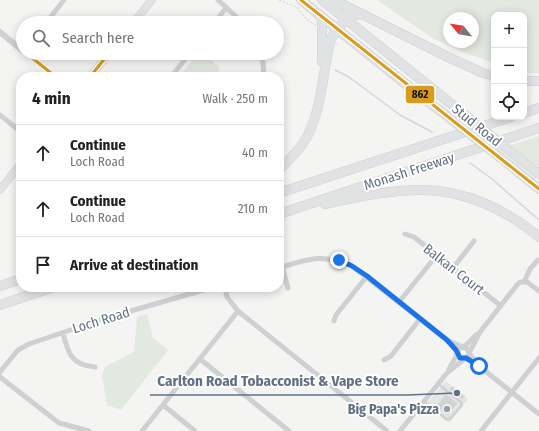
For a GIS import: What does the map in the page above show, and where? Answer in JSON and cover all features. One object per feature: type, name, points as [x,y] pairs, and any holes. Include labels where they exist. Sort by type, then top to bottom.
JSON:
[{"type":"highway","name":"Stud Road","points":[[301,0],[539,189]]},
{"type":"highway","name":"Stud Road","points":[[322,0],[539,174]]},
{"type":"highway","points":[[334,0],[452,59],[491,75]]},
{"type":"highway","points":[[319,14],[322,21],[323,66],[325,71]]},
{"type":"highway","points":[[284,165],[295,154],[307,137],[318,110],[331,39],[347,20],[355,15],[365,15]]},
{"type":"highway","points":[[527,81],[539,82]]},
{"type":"highway","points":[[527,112],[539,108]]},
{"type":"highway","name":"Monash Freeway","points":[[284,192],[502,120]]},
{"type":"highway","name":"Monash Freeway","points":[[284,212],[539,128]]},
{"type":"highway","points":[[284,212],[369,195],[422,190],[437,191],[456,194],[484,203],[526,226],[539,237]]},
{"type":"highway","points":[[0,286],[16,281]]},
{"type":"highway","points":[[0,305],[39,292]]},
{"type":"main road","points":[[139,16],[152,0]]},
{"type":"main road","points":[[94,72],[103,60]]},
{"type":"main road","points":[[0,190],[16,169]]},
{"type":"street","points":[[51,16],[64,0]]},
{"type":"street","points":[[218,0],[235,16]]},
{"type":"street","points":[[220,16],[226,8]]},
{"type":"street","points":[[0,32],[16,45]]},
{"type":"street","points":[[35,60],[50,72]]},
{"type":"street","points":[[174,72],[184,60]]},
{"type":"street","points":[[262,60],[264,72]]},
{"type":"street","points":[[0,115],[16,128]]},
{"type":"street","name":"Balkan Court","points":[[405,234],[414,237],[436,256],[501,306]]},
{"type":"street","points":[[453,268],[474,241]]},
{"type":"street","points":[[399,302],[436,256]]},
{"type":"street","points":[[284,266],[302,260],[323,258],[339,260],[352,266],[367,276],[447,340],[458,353],[460,358],[464,358],[479,366],[539,414]]},
{"type":"street","points":[[524,282],[530,269],[538,260]]},
{"type":"street","points":[[284,276],[288,288]]},
{"type":"street","points":[[334,321],[336,315],[367,276]]},
{"type":"street","points":[[447,373],[458,353],[458,350],[480,332],[520,282],[531,284],[539,291]]},
{"type":"street","name":"Loch Road","points":[[0,372],[18,350],[29,344],[198,292]]},
{"type":"street","points":[[226,292],[227,297],[238,311],[387,431]]},
{"type":"street","points":[[142,431],[238,311]]},
{"type":"street","points":[[384,360],[391,356],[420,319]]},
{"type":"street","points":[[400,431],[447,373],[468,356],[480,332]]},
{"type":"street","points":[[63,333],[66,347],[74,360],[84,366],[95,367]]},
{"type":"street","points":[[447,340],[466,348],[479,366]]},
{"type":"street","points":[[481,431],[539,358]]},
{"type":"street","points":[[200,359],[289,431]]},
{"type":"street","points":[[0,377],[59,423],[69,427],[82,428],[89,431]]},
{"type":"street","points":[[163,405],[195,431]]},
{"type":"lane","points":[[424,401],[446,419],[450,419],[462,404],[438,384]]},
{"type":"path","points":[[280,0],[297,7],[307,20],[312,24],[320,26]]},
{"type":"shaded area","points":[[377,0],[539,0],[539,73],[527,72],[527,12],[491,12],[491,62],[454,48],[479,48],[479,12],[443,12],[443,43],[434,39]]},
{"type":"shaded area","points":[[192,60],[210,60],[219,67],[219,72],[183,72]]},
{"type":"shaded area","points":[[539,136],[539,167],[511,145]]},
{"type":"shaded area","points":[[147,314],[153,338],[168,350],[121,410],[107,405],[102,375],[105,367],[134,352],[137,317]]},
{"type":"shaded area","points":[[446,381],[468,399],[449,423],[426,405]]},
{"type":"building","points":[[452,386],[465,396],[462,400],[449,389]]},
{"type":"building","points":[[446,394],[458,403],[448,416],[435,407]]},
{"type":"waterway","points":[[335,70],[349,77],[400,115],[432,132]]},
{"type":"waterway","points":[[470,163],[492,179],[539,220]]},
{"type":"transit line","name":"862","points":[[301,0],[539,189]]},
{"type":"transit line","name":"862","points":[[35,60],[50,72]]},
{"type":"transit line","name":"862","points":[[94,72],[103,60]]},
{"type":"place","name":"Carlton Road Tobacconist & Vape Store","points":[[457,393]]},
{"type":"place","name":"Big Papa's Pizza","points":[[447,409]]},
{"type":"route","points":[[339,260],[352,266],[367,276],[447,340],[456,350],[460,358],[466,358],[479,366]]}]
